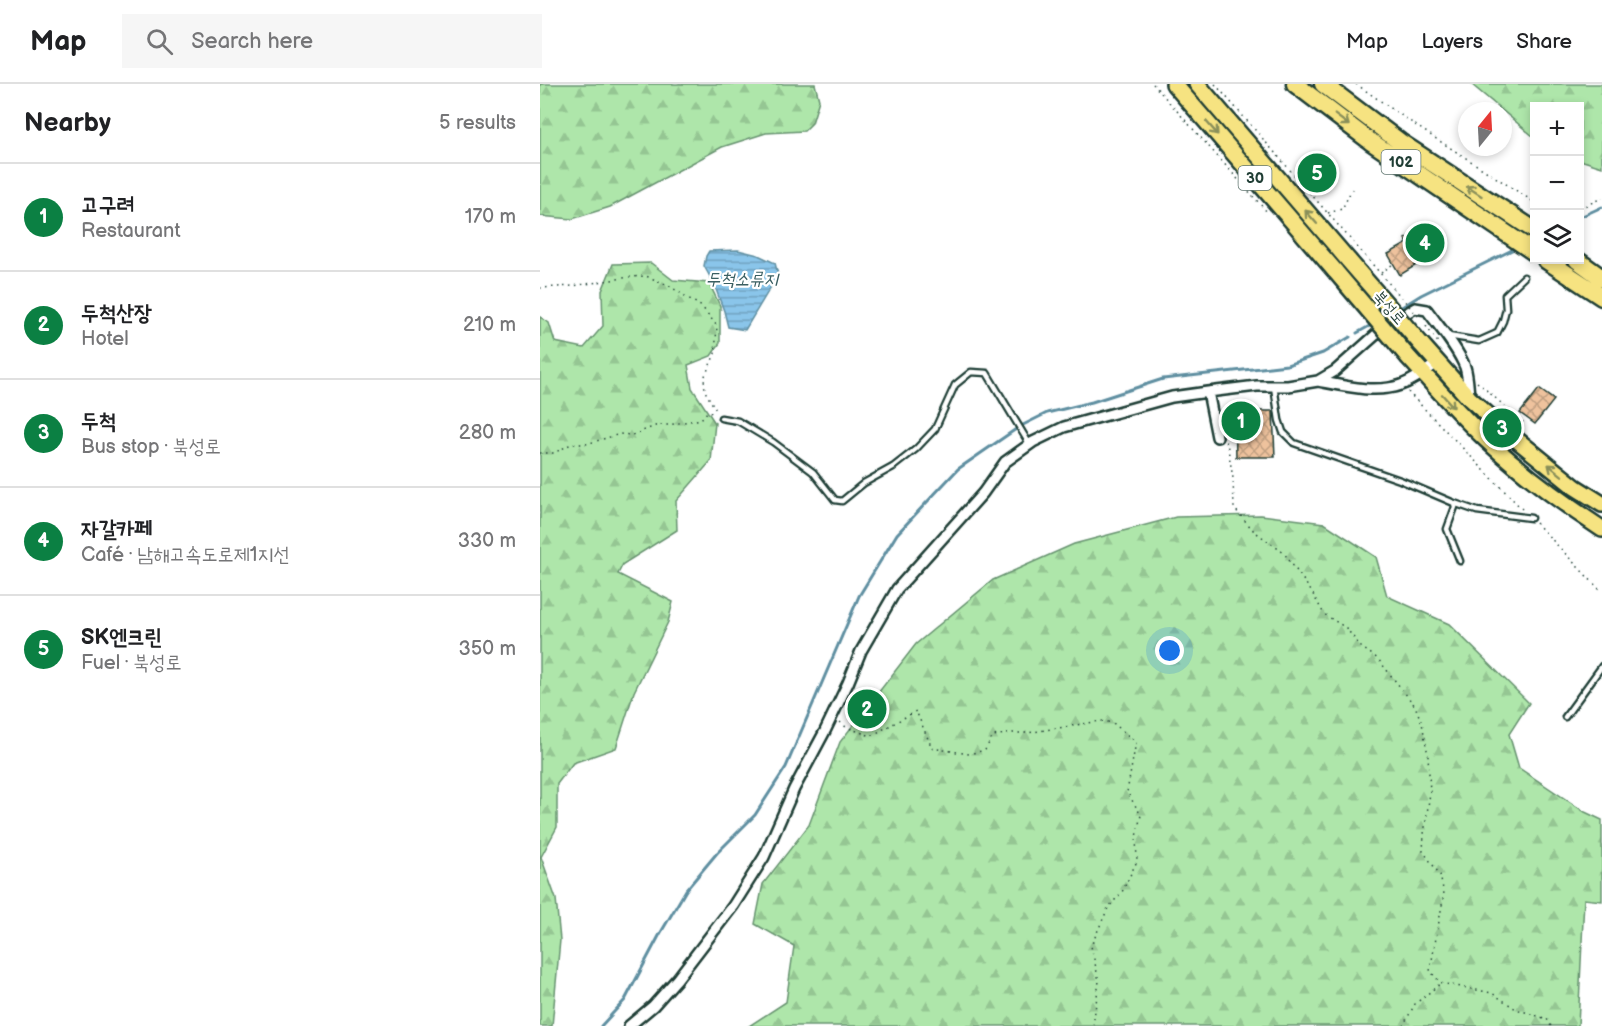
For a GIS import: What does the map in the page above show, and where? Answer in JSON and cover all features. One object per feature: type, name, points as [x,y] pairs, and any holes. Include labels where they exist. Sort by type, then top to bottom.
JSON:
[{"type":"highway","name":"102","points":[[1295,84],[1370,141],[1530,249]]},
{"type":"highway","name":"102","points":[[1323,84],[1400,142],[1529,227]]},
{"type":"highway","points":[[1575,265],[1602,278]]},
{"type":"highway","points":[[1575,265],[1602,297]]},
{"type":"main road","name":"북성로","points":[[1174,84],[1452,406],[1492,445],[1567,506],[1602,529]]},
{"type":"main road","name":"북성로","points":[[1197,84],[1469,398],[1575,487],[1602,504]]},
{"type":"street","points":[[628,1026],[653,1006],[677,980],[733,906],[764,857],[794,789],[832,717],[861,651],[897,589],[982,493],[1005,462],[1028,442],[1064,427],[1172,397],[1318,381],[1335,372],[1389,324],[1415,308],[1427,310],[1446,335],[1464,366],[1469,398]]},
{"type":"street","points":[[1318,381],[1361,388],[1392,387],[1424,374],[1437,363]]},
{"type":"street","points":[[1208,392],[1217,436]]},
{"type":"lane","points":[[1446,335],[1479,342],[1497,333],[1506,309],[1505,295],[1524,277]]},
{"type":"lane","points":[[721,418],[738,420],[773,442],[813,472],[835,500],[842,501],[864,483],[893,467],[916,449],[935,429],[955,385],[971,372],[987,373],[1028,442]]},
{"type":"lane","points":[[1274,386],[1283,432],[1294,443],[1400,480],[1477,512],[1530,518]]},
{"type":"lane","points":[[1454,503],[1455,507],[1448,529],[1460,561]]},
{"type":"lane","points":[[1565,717],[1602,666]]},
{"type":"path","points":[[1153,84],[1274,220]]},
{"type":"path","points":[[1215,84],[1418,316]]},
{"type":"path","points":[[1356,84],[1530,199]]},
{"type":"path","points":[[1327,213],[1342,209],[1352,189]]},
{"type":"path","points":[[1584,206],[1602,198]]},
{"type":"path","points":[[1381,274],[1393,264]]},
{"type":"path","points":[[540,288],[646,276],[668,285],[702,307],[717,326],[714,354],[704,378],[705,391],[721,418]]},
{"type":"path","points":[[1467,375],[1524,423]]},
{"type":"path","points":[[1401,385],[1602,592]]},
{"type":"path","points":[[540,453],[554,453],[571,444],[586,444],[620,434],[632,435],[658,425],[701,419],[708,411],[721,418]]},
{"type":"path","points":[[1217,436],[1227,443],[1233,478],[1234,508],[1254,531],[1284,553],[1324,614],[1346,628],[1360,647],[1378,659],[1415,706],[1422,723],[1428,755],[1430,793],[1423,851],[1440,875],[1444,894],[1430,971],[1442,982],[1492,993],[1516,1009],[1547,1019],[1551,1026]]},
{"type":"path","points":[[832,717],[846,727],[871,736],[916,711],[932,748],[969,754],[985,750],[993,736],[1028,733],[1101,721],[1113,723],[1136,742],[1127,792],[1141,815],[1136,837],[1137,861],[1122,892],[1108,908],[1091,946],[1099,981],[1093,1026]]},
{"type":"path","points":[[1403,1026],[1415,1004],[1442,982]]},
{"type":"green space","points":[[540,84],[815,84],[819,100],[812,123],[804,131],[766,133],[722,147],[610,207],[572,219],[540,216]]},
{"type":"green space","points":[[1471,84],[1602,84],[1602,167],[1584,161],[1584,102],[1530,102],[1530,134],[1512,118],[1512,102],[1492,102]]},
{"type":"green space","points":[[651,263],[673,280],[709,283],[720,306],[720,343],[711,356],[688,365],[692,388],[715,423],[711,461],[676,501],[677,530],[623,564],[618,574],[673,602],[668,622],[634,692],[616,748],[573,763],[557,784],[557,827],[541,857],[556,899],[560,940],[552,1026],[540,1026],[540,317],[549,323],[555,342],[584,348],[603,326],[602,291],[613,264]]},
{"type":"green space","points":[[1261,515],[1324,523],[1376,557],[1387,596],[1449,624],[1529,703],[1509,734],[1519,768],[1585,812],[1602,820],[1602,901],[1584,899],[1578,1026],[749,1026],[786,1002],[794,946],[755,924],[763,884],[809,825],[840,742],[916,644],[993,580],[1074,544],[1176,517]]},
{"type":"water","name":"두척소류지","points":[[738,250],[758,255],[775,263],[778,275],[745,330],[728,327],[714,284],[704,266],[709,251]]},
{"type":"building","points":[[1429,224],[1444,248],[1400,275],[1388,254],[1408,243],[1405,239]]},
{"type":"building","points":[[1539,389],[1554,400],[1535,424],[1520,413]]},
{"type":"building","points":[[1235,411],[1273,411],[1275,457],[1236,457]]},
{"type":"waterway","points":[[1584,215],[1602,207]]},
{"type":"waterway","points":[[1397,310],[1421,295],[1516,248]]},
{"type":"waterway","points":[[1357,333],[1373,324]]},
{"type":"waterway","points":[[601,1026],[625,1000],[686,890],[717,853],[755,815],[786,767],[859,596],[897,534],[958,469],[1019,427],[1047,413],[1092,402],[1163,379],[1287,365],[1323,353],[1350,337]]},
{"type":"place","name":"SK엔크린","points":[[1317,173]]},
{"type":"place","name":"자갈카페","points":[[1425,243]]},
{"type":"place","name":"고구려","points":[[1241,421]]},
{"type":"place","name":"두척","points":[[1502,428]]},
{"type":"place","name":"두척산장","points":[[867,709]]}]
